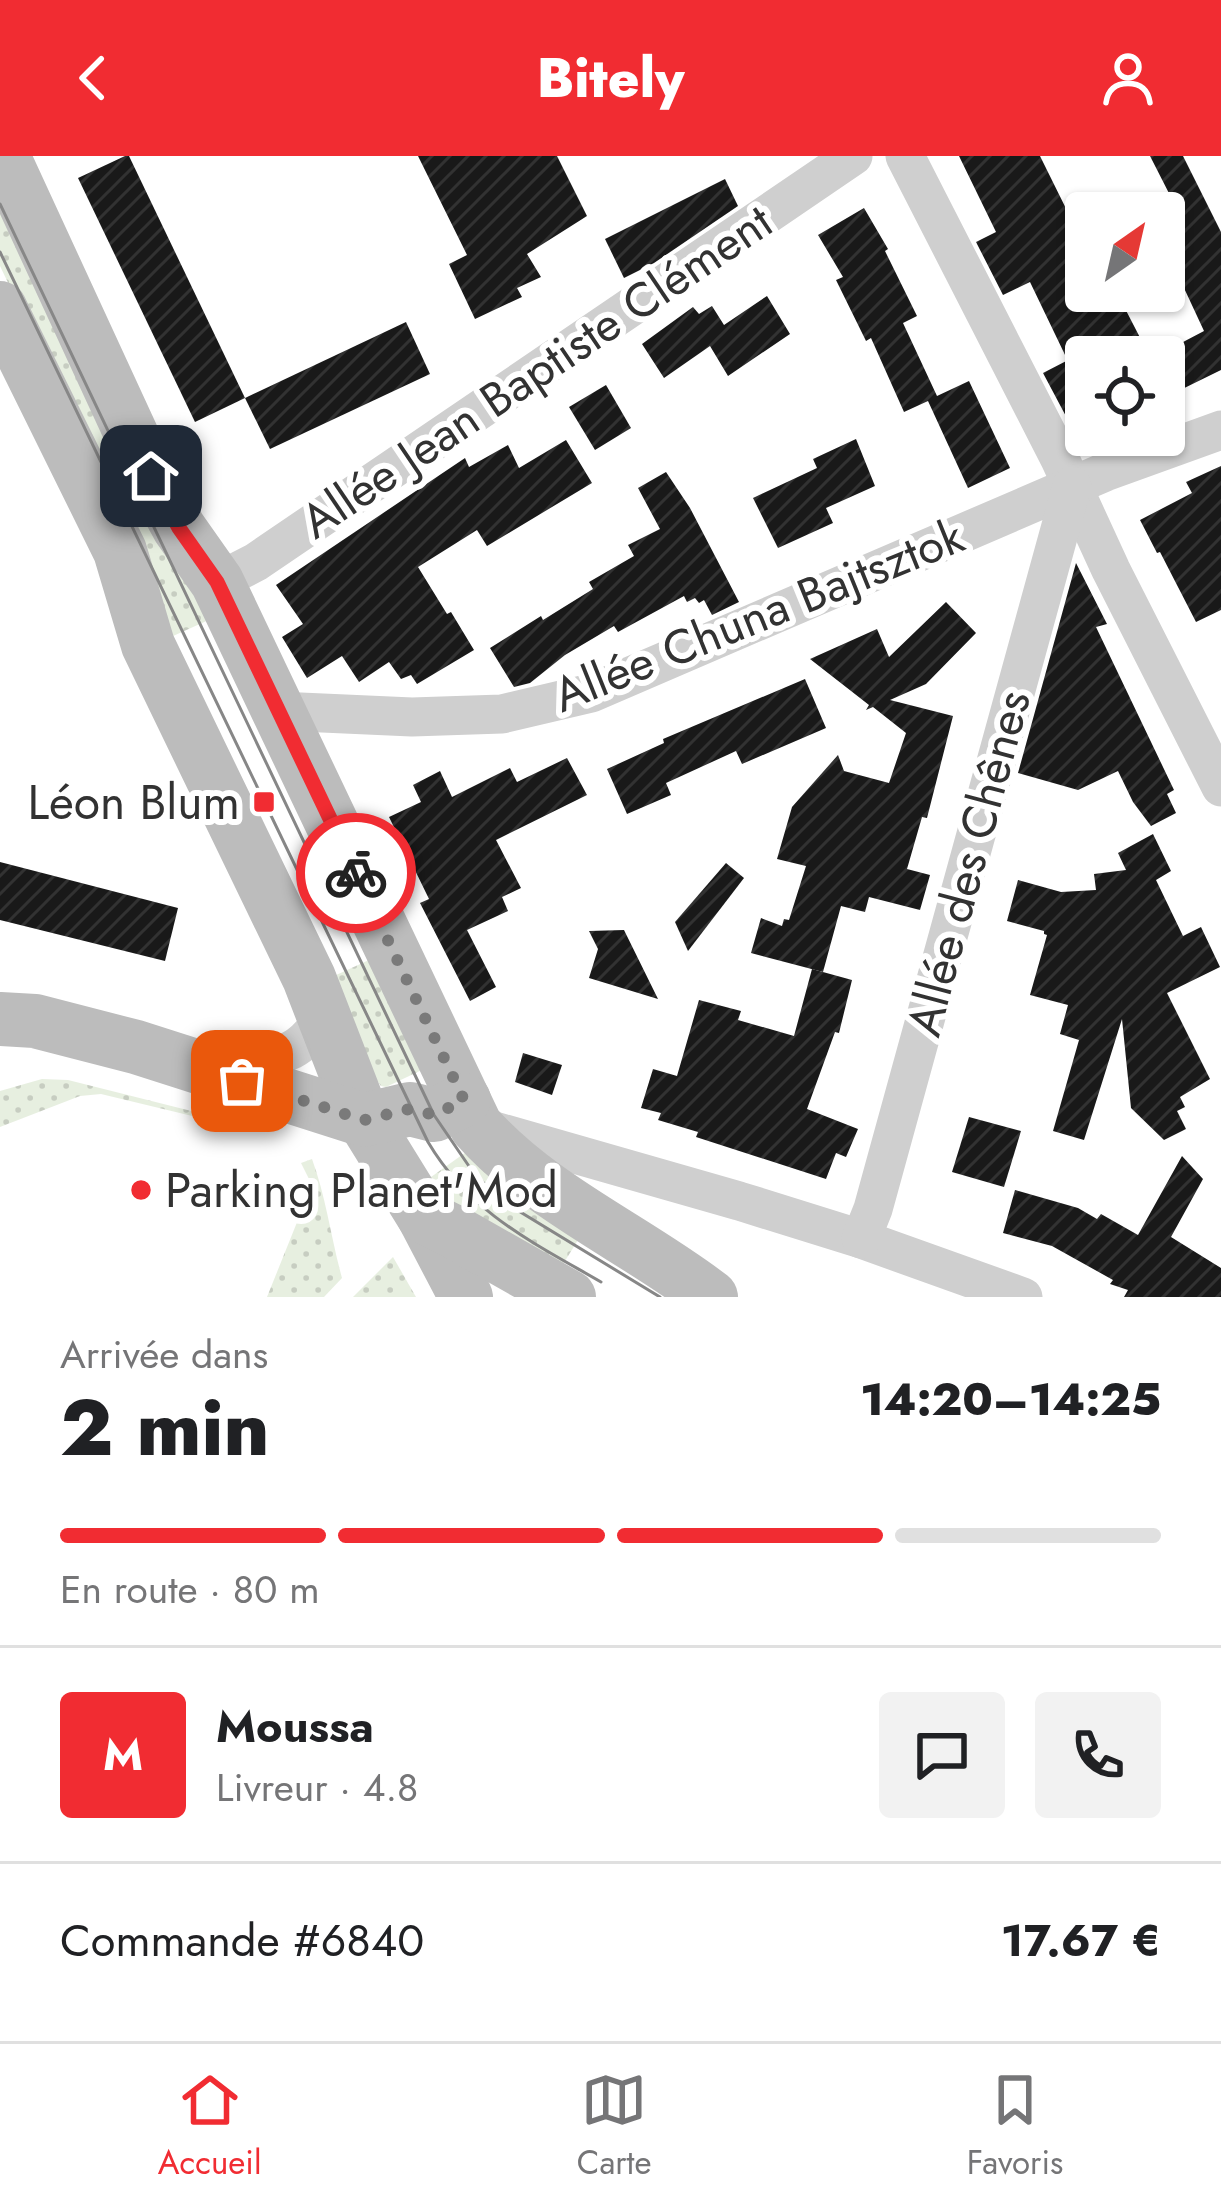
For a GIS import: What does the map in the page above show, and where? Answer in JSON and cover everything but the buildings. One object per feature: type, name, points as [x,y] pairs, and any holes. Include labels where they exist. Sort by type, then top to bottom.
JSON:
[{"type":"main road","points":[[4,156],[151,476],[179,528],[217,582],[470,1113],[502,1155],[529,1176],[711,1297]]},
{"type":"main road","points":[[0,308],[120,551],[148,645],[309,978],[364,1120],[466,1297]]},
{"type":"main road","points":[[0,1019],[35,1021],[136,1047],[364,1120],[410,1109],[434,1115],[470,1113]]},
{"type":"main road","points":[[0,1054],[39,1045],[68,1031]]},
{"type":"main road","points":[[424,1217],[569,1297]]},
{"type":"main road","points":[[583,1297],[618,1235]]},
{"type":"street","name":"Allée Jean Baptiste Clément","points":[[217,582],[256,562],[853,156]]},
{"type":"street","points":[[905,156],[1221,787]]},
{"type":"street","name":"Allée Chuna Bajtsztok","points":[[278,711],[412,717],[502,714],[591,693],[1072,486],[1221,430]]},
{"type":"street","name":"Allée des Chênes","points":[[861,1239],[1072,486]]},
{"type":"street","points":[[208,1070],[235,1061],[267,1060],[296,1049],[313,1036],[324,1016]]},
{"type":"street","points":[[470,1113],[656,1178],[861,1239],[1023,1297]]},
{"type":"street","points":[[618,1235],[656,1178]]},
{"type":"green space","points":[[0,185],[222,614],[162,641],[129,535],[0,266]]},
{"type":"green space","points":[[369,960],[426,1068],[386,1087],[356,1052],[323,981]]},
{"type":"green space","points":[[42,1079],[68,1080],[243,1124],[242,1128],[101,1094],[80,1096],[0,1127],[0,1091]]},
{"type":"green space","points":[[469,1150],[578,1240],[560,1269],[446,1202],[431,1177]]},
{"type":"green space","points":[[312,1159],[342,1278],[324,1297],[267,1297],[312,1185],[301,1163]]},
{"type":"green space","points":[[393,1257],[416,1297],[353,1297]]},
{"type":"tram line","points":[[0,204],[434,1115],[475,1175],[507,1204],[660,1297]]},
{"type":"tram line","points":[[0,252],[428,1142],[463,1188],[504,1224],[601,1282]]},
{"type":"way so far","points":[[242,1081],[364,1120],[410,1109],[434,1115],[464,1100],[356,873]]},
{"type":"place","name":"Léon Blum","points":[[264,802]]},
{"type":"place","name":"Parking Planet'Mod","points":[[141,1190]]},
{"type":"route","points":[[151,476],[179,528],[217,582],[356,873]]}]
